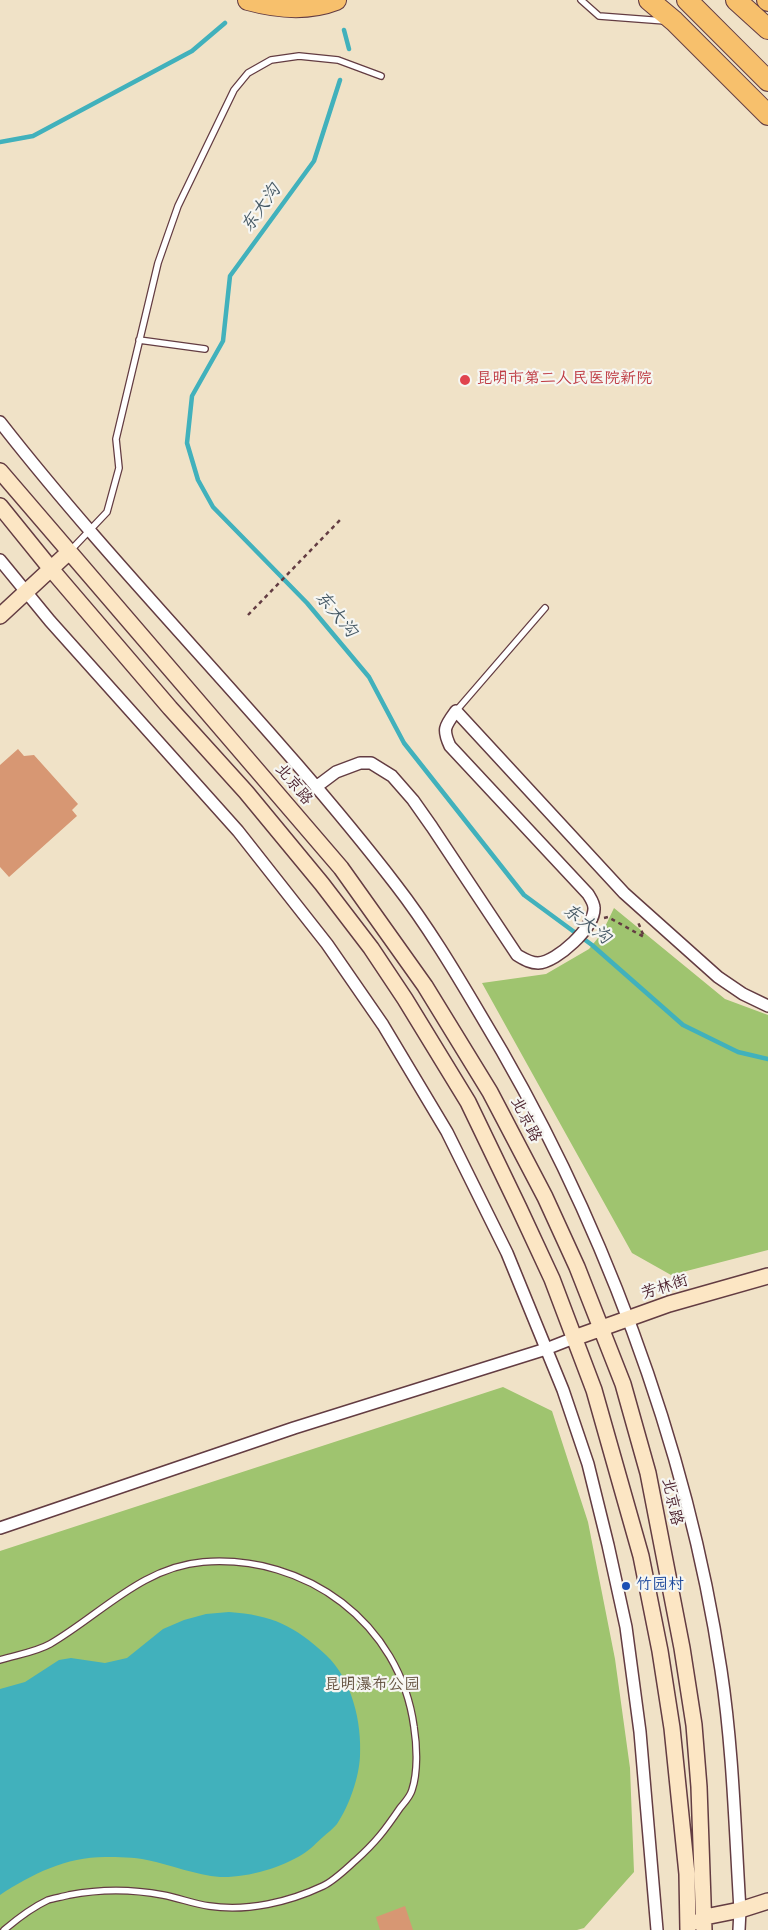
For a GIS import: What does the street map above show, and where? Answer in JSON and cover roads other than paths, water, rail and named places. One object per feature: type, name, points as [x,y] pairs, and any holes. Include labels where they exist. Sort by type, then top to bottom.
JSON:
[{"type":"highway","points":[[248,0],[268,6],[304,7],[336,0]]},
{"type":"highway","points":[[649,0],[674,21],[768,115]]},
{"type":"highway","points":[[687,0],[768,81]]},
{"type":"highway","points":[[736,0],[768,29]]},
{"type":"main road","name":"北京路","points":[[0,471],[341,868],[425,986],[490,1092],[545,1197],[576,1267],[623,1384],[648,1473],[682,1648],[694,1725],[698,1769],[705,1923]]},
{"type":"main road","points":[[0,506],[51,569],[170,708],[246,792],[322,884],[371,948],[405,999],[468,1102],[552,1279],[594,1390],[641,1556],[660,1652],[672,1728],[687,1874],[688,1930],[768,1901]]},
{"type":"main road","points":[[0,616],[69,552]]},
{"type":"main road","name":"芳林街","points":[[574,1338],[669,1304],[768,1276]]},
{"type":"street","points":[[0,422],[90,531],[316,787],[399,889],[452,966],[500,1046],[550,1138],[578,1198],[628,1319],[668,1432],[702,1568],[721,1670],[732,1775],[740,1910],[739,1930]]},
{"type":"street","points":[[0,560],[26,592],[238,831],[328,944],[383,1025],[447,1132],[507,1253],[563,1390],[588,1464],[626,1627],[640,1732],[658,1930]]},
{"type":"street","points":[[316,787],[336,772],[360,763],[372,763],[383,769],[392,776],[413,800],[517,954],[527,961],[539,963],[570,947],[592,919],[593,902],[588,894],[450,746],[444,735],[446,724],[456,712],[624,894],[718,977],[743,994],[768,1006]]},
{"type":"street","points":[[0,1528],[294,1428],[546,1349],[574,1338]]},
{"type":"lane","points":[[581,0],[598,16],[674,21]]},
{"type":"lane","points":[[69,552],[106,512],[120,468],[116,439],[158,263],[178,206],[234,90],[248,73],[271,60],[299,56],[338,60],[381,76]]},
{"type":"lane","points":[[139,340],[205,349]]},
{"type":"lane","points":[[456,712],[545,608]]},
{"type":"lane","points":[[0,1660],[48,1645],[130,1588],[160,1573],[208,1562],[228,1561],[265,1567],[295,1576],[320,1588],[350,1608],[374,1634],[394,1663],[405,1688],[412,1716],[416,1754],[412,1792],[380,1838],[325,1885],[286,1900],[247,1907],[210,1906],[166,1895],[134,1890],[87,1891],[49,1900],[4,1930]]},
{"type":"water","points":[[229,1612],[270,1619],[293,1629],[326,1655],[343,1676],[354,1702],[357,1716],[360,1756],[353,1792],[346,1809],[334,1828],[303,1854],[284,1864],[252,1874],[220,1877],[142,1859],[121,1857],[91,1858],[63,1863],[50,1868],[24,1880],[0,1895],[0,1689],[25,1682],[59,1660],[71,1658],[105,1663],[127,1658],[163,1629],[184,1620],[206,1614]]},
{"type":"waterway","name":"东大沟","points":[[0,142],[33,136],[192,51],[225,23]]},
{"type":"waterway","name":"东大沟","points":[[344,30],[349,49]]},
{"type":"waterway","name":"东大沟","points":[[340,80],[314,161],[230,276],[223,341],[192,396],[187,443],[198,480],[213,507],[307,603],[369,677],[404,743],[524,895],[592,945],[683,1025],[738,1052],[768,1059]]},
{"type":"place","name":"昆明市第二人民医院新院","points":[[465,380]]},
{"type":"place","name":"竹园村","points":[[626,1586]]},
{"type":"park label","name":"昆明瀑布公园","points":[[372,1686]]}]
